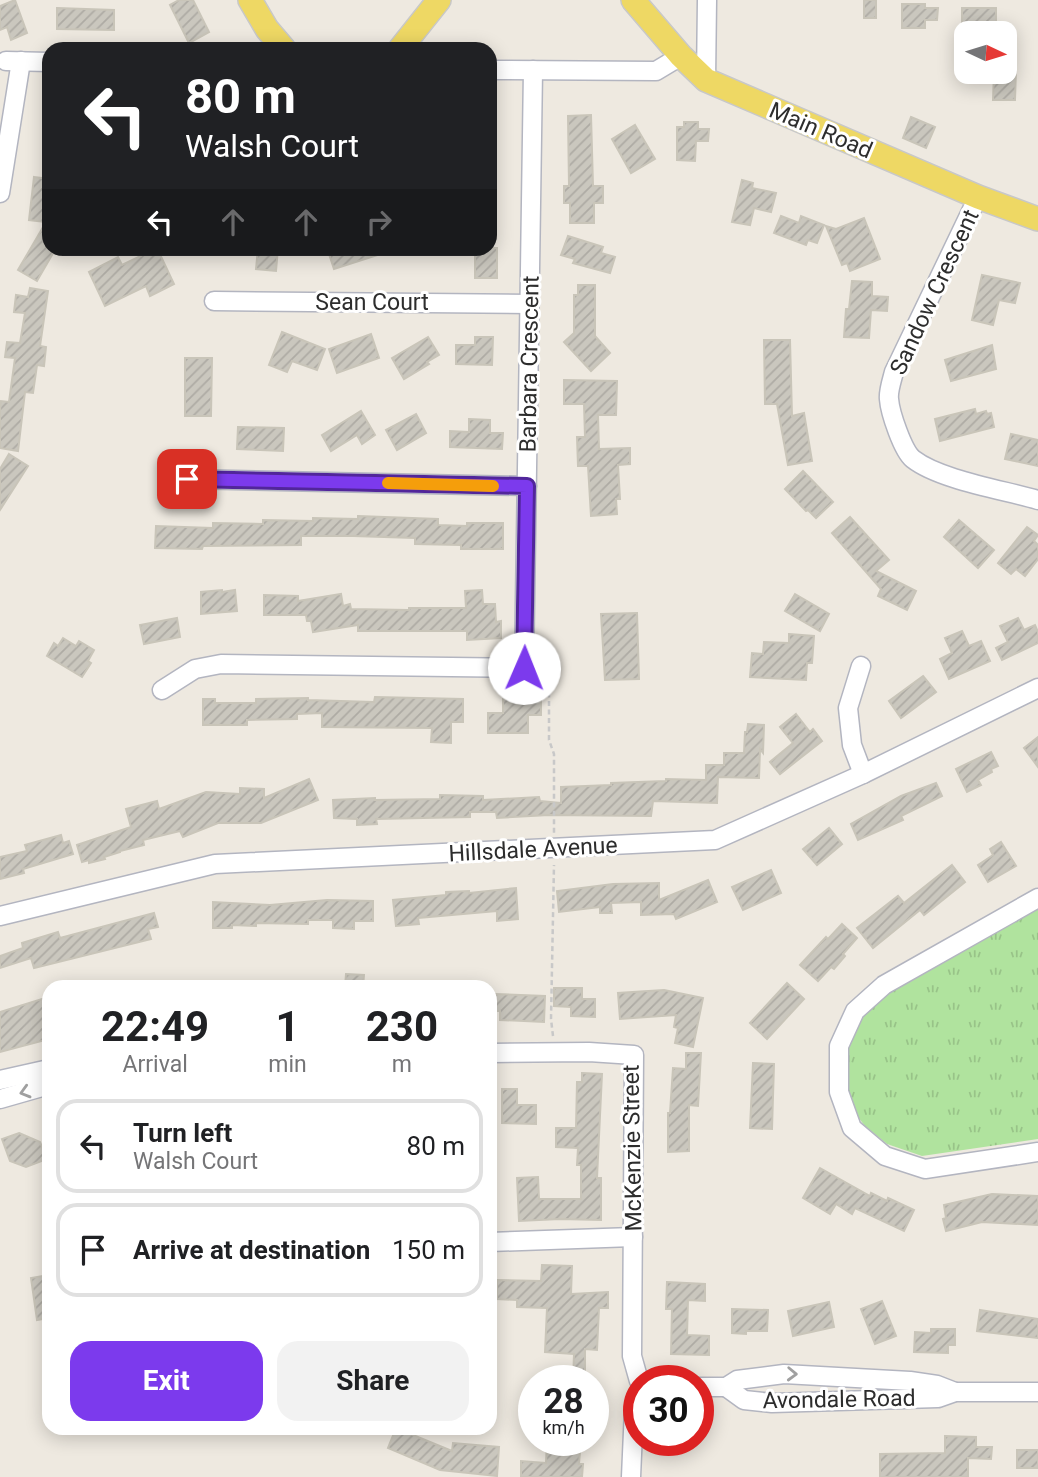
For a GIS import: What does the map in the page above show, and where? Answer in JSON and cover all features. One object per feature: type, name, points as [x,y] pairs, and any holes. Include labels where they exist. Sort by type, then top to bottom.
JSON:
[{"type":"main road","points":[[250,0],[278,42]]},
{"type":"main road","points":[[406,42],[439,0]]},
{"type":"main road","name":"Main Road","points":[[633,0],[681,56],[706,80],[978,197],[1038,219]]},
{"type":"street","points":[[706,80],[707,0]]},
{"type":"street","points":[[497,70],[656,71],[681,56]]},
{"type":"street","points":[[0,193],[14,61],[42,62]]},
{"type":"street","name":"Barbara Crescent","points":[[524,654],[533,70]]},
{"type":"street","name":"Sandow Crescent","points":[[978,197],[894,372],[889,398],[895,425],[910,457],[927,468],[944,474],[1038,500]]},
{"type":"street","name":"Sean Court","points":[[214,301],[530,304]]},
{"type":"street","points":[[187,479],[527,486]]},
{"type":"street","points":[[162,690],[195,669],[221,664],[524,668],[524,654]]},
{"type":"street","points":[[861,666],[848,708],[852,745],[863,774]]},
{"type":"street","name":"Hillsdale Avenue","points":[[0,916],[215,864],[715,840],[863,774],[1038,688]]},
{"type":"street","points":[[1038,898],[884,985],[855,1011],[839,1046],[839,1092],[852,1128],[885,1156],[925,1168],[1038,1152]]},
{"type":"street","name":"McKenzie Street","points":[[497,1053],[634,1055],[632,1356],[635,1365]]},
{"type":"street","points":[[0,1080],[42,1071]]},
{"type":"street","points":[[0,1099],[42,1087]]},
{"type":"street","points":[[497,1242],[634,1237]]},
{"type":"street","name":"Avondale Road","points":[[714,1387],[726,1387],[737,1380],[784,1374],[910,1381],[937,1385],[955,1392]]},
{"type":"street","name":"Avondale Road","points":[[726,1387],[744,1400],[785,1403],[937,1398],[955,1392],[1038,1392]]},
{"type":"street","points":[[631,1477],[632,1456]]},
{"type":"path","points":[[524,654],[544,665],[549,687],[549,740],[554,754],[551,1018],[555,1052]]},
{"type":"green space","points":[[1038,909],[1038,1139],[922,1156],[887,1144],[865,1126],[854,1112],[847,1085],[847,1053],[852,1036],[868,1009],[893,989]]},
{"type":"building","points":[[15,0],[27,33],[11,40],[7,27],[0,30],[0,6]]},
{"type":"building","points":[[179,0],[193,0],[209,32],[188,42],[170,5]]},
{"type":"building","points":[[864,0],[876,0],[876,18],[864,18]]},
{"type":"building","points":[[902,4],[925,4],[925,8],[938,8],[937,20],[925,20],[925,28],[902,28]]},
{"type":"building","points":[[57,8],[114,10],[114,30],[57,29]]},
{"type":"building","points":[[962,8],[996,8],[996,21],[962,21]]},
{"type":"building","points":[[994,84],[1016,84],[1015,100],[993,100]]},
{"type":"building","points":[[591,115],[593,186],[603,186],[603,203],[594,203],[594,223],[570,223],[570,203],[564,203],[564,186],[569,186],[568,116]]},
{"type":"building","points":[[911,117],[935,127],[926,148],[903,138]]},
{"type":"building","points":[[684,122],[698,122],[698,129],[709,129],[708,141],[696,141],[695,161],[677,160],[677,127],[684,127]]},
{"type":"building","points":[[635,125],[655,159],[631,173],[612,139]]},
{"type":"building","points":[[34,177],[42,178],[42,222],[29,220]]},
{"type":"building","points":[[742,180],[753,183],[752,188],[776,193],[771,212],[754,208],[750,225],[732,222]]},
{"type":"building","points":[[781,216],[799,223],[801,216],[824,225],[817,243],[808,240],[806,245],[774,233]]},
{"type":"building","points":[[864,218],[880,259],[850,271],[847,263],[842,265],[826,226],[836,229]]},
{"type":"building","points":[[42,229],[42,256],[51,256],[37,281],[18,270]]},
{"type":"building","points":[[568,236],[603,247],[601,253],[615,257],[610,273],[573,263],[575,259],[561,255]]},
{"type":"building","points":[[141,256],[161,256],[174,284],[150,296],[146,286],[105,306],[89,272],[118,257],[122,265]]},
{"type":"building","points":[[257,256],[277,256],[276,271],[256,269]]},
{"type":"building","points":[[330,256],[374,256],[334,269]]},
{"type":"building","points":[[475,256],[497,256],[497,278],[475,278]]},
{"type":"building","points":[[982,275],[1020,283],[1015,303],[999,300],[993,325],[972,320]]},
{"type":"building","points":[[852,281],[872,282],[872,296],[888,297],[887,311],[871,310],[869,338],[844,337]]},
{"type":"building","points":[[578,285],[595,285],[595,336],[610,353],[591,371],[564,342],[574,333],[574,295],[578,295]]},
{"type":"building","points":[[30,288],[48,291],[40,346],[46,347],[44,366],[37,365],[33,393],[25,392],[18,451],[0,448],[0,410],[1,401],[9,402],[15,358],[5,357],[7,342],[20,343],[25,313],[14,312],[16,295],[28,297]]},
{"type":"building","points":[[282,332],[325,349],[317,370],[292,361],[287,372],[269,365]]},
{"type":"building","points":[[371,334],[379,358],[337,373],[329,349]]},
{"type":"building","points":[[428,337],[439,355],[404,379],[392,358]]},
{"type":"building","points":[[475,337],[493,337],[492,365],[456,364],[456,345],[475,345]]},
{"type":"building","points":[[764,340],[790,340],[792,416],[804,413],[812,461],[788,465],[777,404],[765,404]]},
{"type":"building","points":[[992,345],[996,369],[951,381],[945,360]]},
{"type":"building","points":[[185,358],[212,358],[211,416],[185,416]]},
{"type":"building","points":[[564,380],[617,381],[616,415],[598,415],[599,449],[630,448],[630,464],[618,465],[620,499],[616,499],[617,514],[591,516],[588,466],[578,466],[577,437],[585,437],[584,404],[564,404]]},
{"type":"building","points":[[975,409],[976,414],[986,411],[987,414],[991,413],[994,427],[940,441],[935,419]]},
{"type":"building","points":[[361,411],[375,435],[362,444],[357,435],[331,451],[322,435]]},
{"type":"building","points":[[416,414],[426,433],[397,450],[386,430]]},
{"type":"building","points":[[469,419],[490,420],[490,433],[503,433],[502,449],[450,447],[450,431],[469,432]]},
{"type":"building","points":[[238,427],[284,428],[283,451],[237,449]]},
{"type":"building","points":[[1011,434],[1038,440],[1038,466],[1005,459]]},
{"type":"building","points":[[9,454],[28,466],[0,510],[0,469]]},
{"type":"building","points":[[803,471],[833,502],[816,518],[785,489]]},
{"type":"building","points":[[358,516],[438,519],[438,525],[503,523],[503,549],[461,549],[461,545],[415,544],[415,538],[353,536],[301,536],[301,545],[155,548],[156,526],[213,528],[213,523],[263,524],[263,520],[313,521],[313,518],[358,519]]},
{"type":"building","points":[[850,517],[889,560],[876,571],[916,591],[907,610],[878,596],[881,589],[832,533]]},
{"type":"building","points":[[959,520],[994,550],[978,568],[944,537]]},
{"type":"building","points":[[1027,527],[1038,535],[1034,541],[1038,545],[1038,559],[1025,576],[1016,569],[1011,574],[998,563]]},
{"type":"building","points":[[235,590],[237,611],[201,614],[201,592]]},
{"type":"building","points":[[482,590],[483,604],[495,604],[496,622],[501,621],[501,638],[467,640],[467,631],[358,631],[358,625],[313,632],[311,621],[307,621],[306,615],[264,615],[264,595],[298,596],[298,601],[341,594],[343,606],[350,604],[351,609],[409,610],[466,608],[465,591]]},
{"type":"building","points":[[795,594],[829,614],[820,631],[785,611]]},
{"type":"building","points":[[637,613],[639,679],[605,680],[601,614]]},
{"type":"building","points":[[177,618],[180,637],[144,644],[140,625]]},
{"type":"building","points":[[1018,618],[1024,630],[1035,625],[1038,643],[1002,660],[996,648],[1008,642],[1000,626]]},
{"type":"building","points":[[962,631],[969,646],[981,641],[990,661],[949,679],[940,659],[952,653],[945,638]]},
{"type":"building","points":[[789,634],[814,636],[812,663],[807,663],[806,680],[750,677],[752,653],[763,654],[764,642],[789,643]]},
{"type":"building","points":[[63,638],[76,646],[79,641],[94,650],[88,661],[91,663],[82,677],[47,656],[54,643],[58,646]]},
{"type":"building","points":[[923,676],[936,692],[901,718],[889,701]]},
{"type":"building","points":[[375,697],[463,699],[463,722],[451,722],[451,743],[431,742],[432,728],[322,727],[322,713],[297,714],[297,719],[247,720],[247,725],[203,725],[203,699],[215,699],[215,703],[256,703],[256,699],[308,698],[374,702]]},
{"type":"building","points":[[503,699],[541,699],[541,715],[528,715],[528,733],[488,733],[488,713],[503,713]]},
{"type":"building","points":[[796,714],[810,732],[813,729],[822,741],[780,774],[770,762],[793,743],[780,727]]},
{"type":"building","points":[[748,724],[764,725],[759,778],[718,777],[717,803],[653,801],[651,816],[549,815],[497,818],[496,812],[470,812],[470,817],[376,819],[377,824],[357,825],[357,819],[334,818],[333,800],[440,799],[440,795],[483,796],[483,800],[539,797],[540,801],[561,803],[561,787],[666,779],[706,780],[706,765],[724,765],[724,753],[744,753]]},
{"type":"building","points":[[1038,737],[1038,767],[1024,748]]},
{"type":"building","points":[[991,752],[998,766],[978,780],[981,785],[967,792],[956,769]]},
{"type":"building","points":[[309,779],[318,800],[261,823],[218,823],[183,837],[180,831],[143,840],[144,845],[120,851],[104,857],[105,859],[82,862],[77,845],[131,827],[126,809],[157,801],[159,809],[206,792],[240,794],[240,788],[264,789],[264,798]]},
{"type":"building","points":[[936,783],[942,796],[901,816],[903,820],[858,840],[851,824],[901,796]]},
{"type":"building","points":[[829,828],[842,844],[817,865],[803,849]]},
{"type":"building","points":[[61,835],[63,843],[69,841],[73,854],[0,879],[0,857],[27,851],[25,845]]},
{"type":"building","points":[[1001,842],[1016,866],[988,882],[978,865],[993,855],[990,849]]},
{"type":"building","points":[[952,865],[965,882],[924,915],[920,910],[873,948],[857,928],[898,896],[904,903]]},
{"type":"building","points":[[771,870],[781,893],[743,910],[732,887]]},
{"type":"building","points":[[708,880],[717,902],[676,919],[674,914],[641,915],[641,902],[611,903],[612,913],[600,913],[600,907],[559,912],[557,891],[613,884],[659,883],[659,900]]},
{"type":"building","points":[[516,888],[518,919],[497,921],[497,911],[418,918],[419,924],[396,926],[393,900],[446,895],[446,892],[469,893]]},
{"type":"building","points":[[327,900],[373,901],[373,921],[354,921],[354,929],[333,928],[333,920],[308,920],[308,924],[256,923],[256,926],[232,925],[232,928],[213,928],[213,902],[270,905]]},
{"type":"building","points":[[154,913],[158,927],[148,929],[151,939],[34,968],[31,958],[0,968],[0,956],[23,948],[22,943],[58,932],[60,938]]},
{"type":"building","points":[[842,924],[857,938],[834,969],[831,967],[818,981],[800,965]]},
{"type":"building","points":[[346,974],[364,975],[364,980],[346,980]]},
{"type":"building","points":[[787,983],[804,999],[767,1039],[750,1023]]},
{"type":"building","points":[[554,988],[582,988],[582,999],[595,999],[595,1017],[571,1016],[571,1007],[554,1006]]},
{"type":"building","points":[[664,990],[703,998],[693,1047],[675,1043],[678,1028],[674,1027],[676,1015],[620,1019],[618,993]]},
{"type":"building","points":[[497,994],[545,996],[544,1022],[500,1020],[500,1011],[497,1011]]},
{"type":"building","points":[[42,999],[42,1041],[0,1052],[0,1012]]},
{"type":"building","points":[[686,1053],[701,1053],[698,1106],[689,1105],[689,1151],[668,1152],[668,1113],[673,1068],[686,1069]]},
{"type":"building","points":[[753,1063],[774,1064],[772,1129],[750,1128]]},
{"type":"building","points":[[582,1073],[602,1074],[597,1178],[601,1178],[601,1220],[519,1221],[517,1178],[538,1177],[539,1199],[581,1199],[578,1148],[556,1147],[556,1128],[576,1128],[577,1082],[582,1082]]},
{"type":"building","points":[[502,1089],[517,1089],[517,1105],[536,1105],[536,1124],[502,1123]]},
{"type":"building","points":[[19,1133],[40,1142],[42,1161],[26,1167],[10,1161],[2,1139]]},
{"type":"building","points":[[820,1168],[870,1196],[871,1193],[887,1201],[888,1198],[914,1210],[904,1231],[855,1208],[852,1214],[836,1204],[830,1214],[803,1198]]},
{"type":"building","points":[[992,1194],[1038,1196],[1038,1225],[982,1222],[946,1231],[944,1205]]},
{"type":"building","points":[[542,1265],[572,1266],[571,1294],[608,1292],[608,1308],[599,1308],[597,1350],[585,1349],[585,1365],[574,1365],[574,1354],[545,1352],[547,1308],[517,1307],[517,1300],[497,1299],[497,1280],[541,1281]]},
{"type":"building","points":[[42,1276],[42,1319],[37,1320],[31,1278]]},
{"type":"building","points":[[667,1282],[705,1284],[705,1301],[688,1300],[687,1335],[709,1336],[709,1355],[671,1354],[672,1309],[666,1309]]},
{"type":"building","points":[[882,1301],[896,1336],[875,1344],[861,1309]]},
{"type":"building","points":[[829,1302],[834,1327],[793,1336],[788,1311]]},
{"type":"building","points":[[732,1309],[768,1310],[767,1331],[732,1333]]},
{"type":"building","points":[[980,1310],[1038,1319],[1038,1338],[977,1331]]},
{"type":"building","points":[[931,1329],[955,1329],[955,1345],[948,1345],[948,1353],[914,1352],[915,1332],[931,1333]]},
{"type":"building","points":[[393,1435],[413,1435],[452,1451],[453,1443],[499,1447],[497,1476],[440,1470],[388,1448]]},
{"type":"building","points":[[945,1436],[976,1437],[976,1447],[992,1447],[991,1459],[968,1458],[968,1477],[880,1477],[880,1454],[945,1453]]},
{"type":"building","points":[[1017,1450],[1038,1450],[1038,1468],[1017,1468]]},
{"type":"building","points":[[546,1456],[580,1456],[579,1464],[583,1464],[582,1477],[521,1477],[521,1461],[546,1463]]},
{"type":"slow traffic","points":[[388,483],[493,486]]},
{"type":"route","points":[[187,479],[527,486],[524,668]]}]
